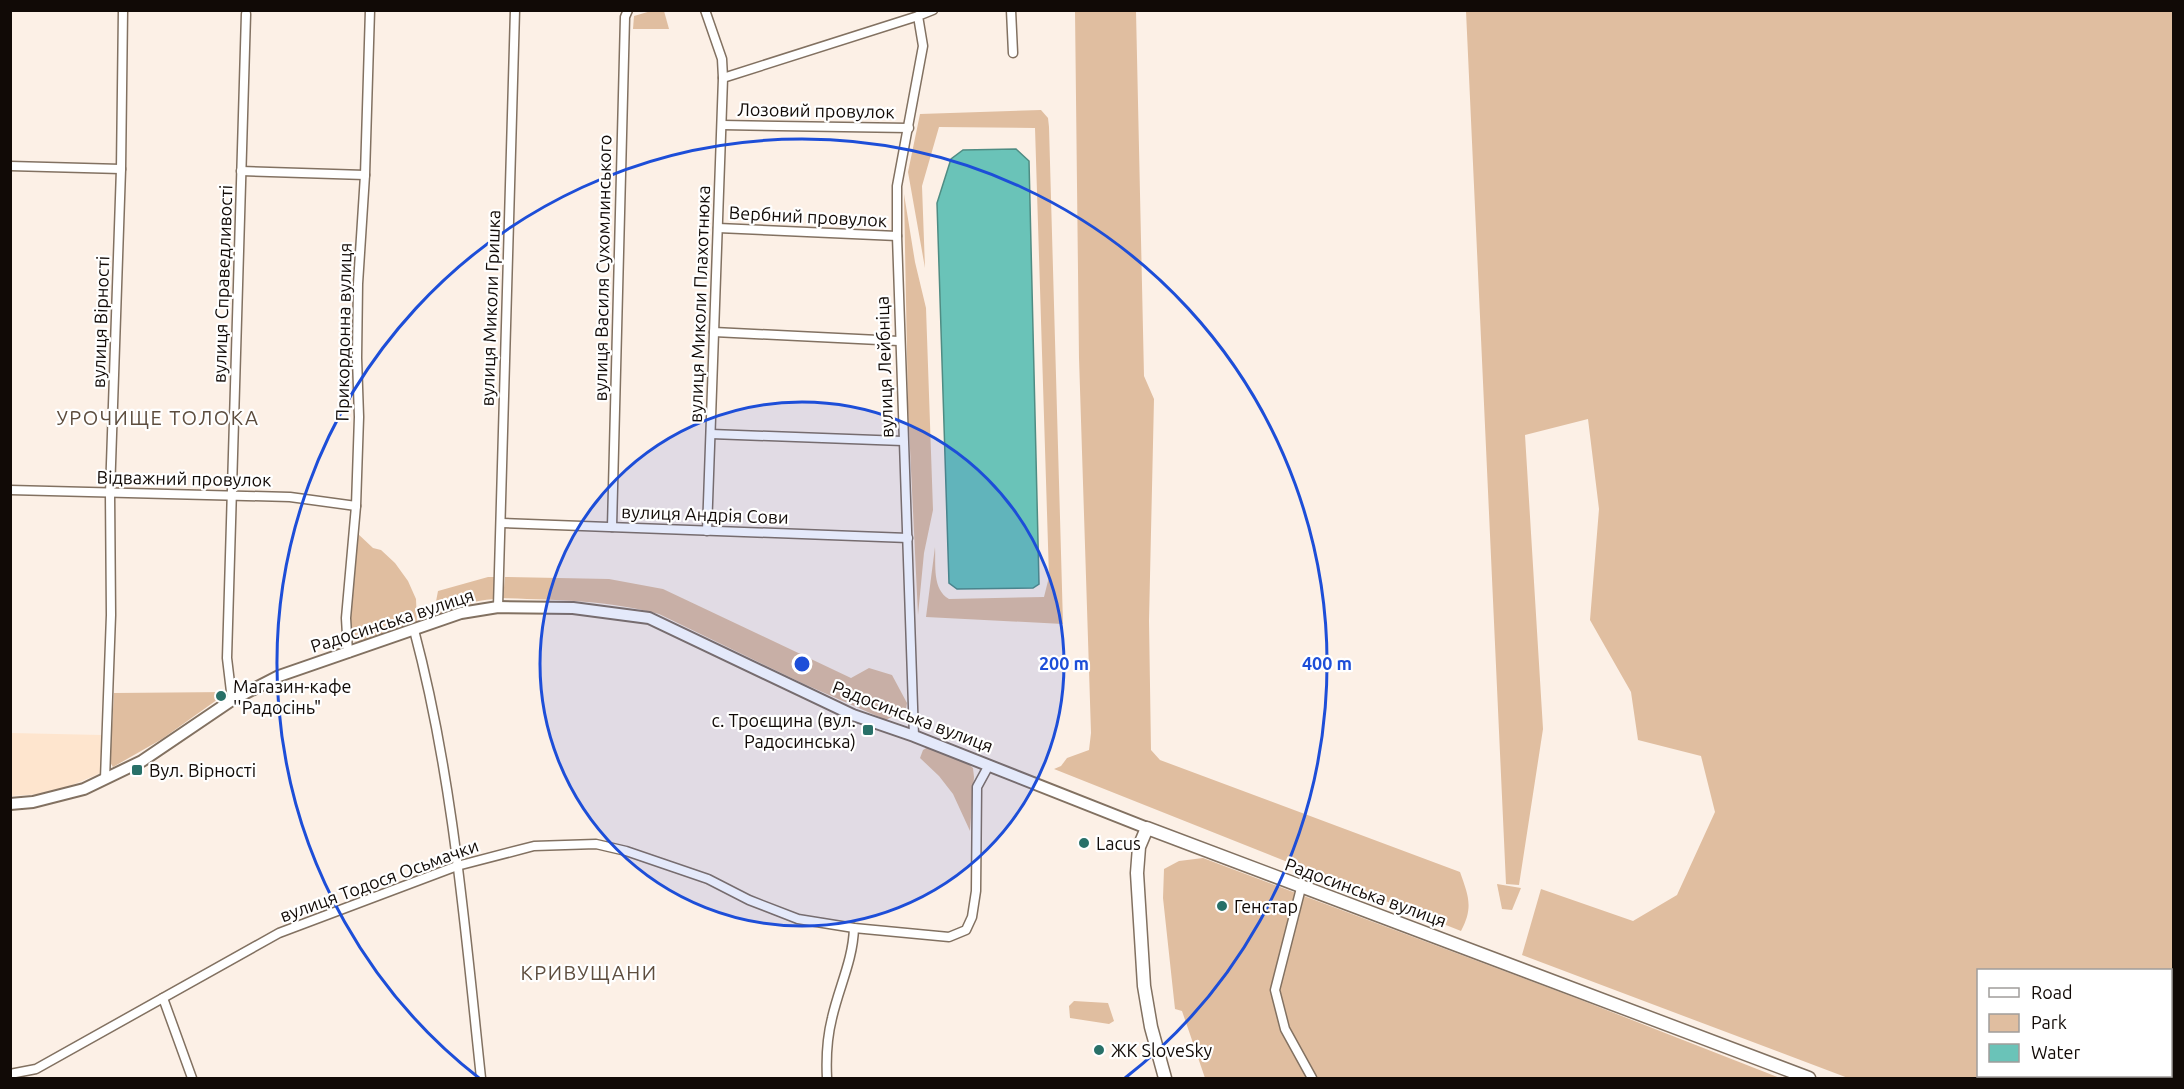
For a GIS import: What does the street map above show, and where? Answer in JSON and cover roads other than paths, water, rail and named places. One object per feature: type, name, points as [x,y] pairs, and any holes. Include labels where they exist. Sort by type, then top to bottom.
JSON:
[{"type":"main road","name":"Радосинська вулиця","points":[[1146,828],[1809,1078]]},
{"type":"main road","points":[[1146,828],[1139,847],[1137,873],[1144,986],[1151,1027],[1165,1078]]},
{"type":"street","name":"вулиця Вірності","points":[[105,779],[111,615],[110,493],[121,169],[123,10]]},
{"type":"street","name":"Прикордонна вулиця","points":[[348,653],[347,594],[355,535],[359,417],[358,284],[365,175],[370,10]]},
{"type":"street","name":"вулиця Миколи Гришка","points":[[498,607],[515,10]]},
{"type":"street","name":"вулиця Василя Сухомлинського","points":[[612,527],[625,17],[628,10]]},
{"type":"street","name":"вулиця Миколи Плахотнюка","points":[[705,10],[722,59],[723,78],[707,531]]},
{"type":"street","points":[[723,78],[933,10]]},
{"type":"street","points":[[1011,10],[1013,53]]},
{"type":"street","name":"вулиця Справедливості","points":[[232,700],[228,658],[246,14]]},
{"type":"street","name":"вулиця Лейбніца","points":[[914,736],[899,341],[897,186],[923,46],[918,16]]},
{"type":"street","name":"Лозовий провулок","points":[[722,124],[909,128]]},
{"type":"street","points":[[10,166],[121,169]]},
{"type":"street","points":[[242,171],[365,175]]},
{"type":"street","name":"Вербний провулок","points":[[718,228],[897,237]]},
{"type":"street","points":[[714,332],[899,341]]},
{"type":"street","points":[[711,435],[903,441]]},
{"type":"street","name":"Відважний провулок","points":[[10,490],[290,497],[356,506]]},
{"type":"street","name":"вулиця Андрія Сови","points":[[501,523],[908,538]]},
{"type":"street","name":"Радосинська вулиця","points":[[10,804],[33,802],[84,789],[142,761],[232,700],[279,676],[461,613],[498,607],[573,609],[649,618],[853,715],[914,736],[1146,828]]},
{"type":"street","points":[[414,630],[441,756],[457,866],[482,1078]]},
{"type":"street","name":"вулиця Тодося Осьмачки","points":[[10,1074],[36,1069],[279,933],[457,866],[534,846],[596,844],[657,861],[708,879],[749,900],[798,919],[854,928],[949,937],[966,930],[972,917],[976,891],[978,843],[975,820],[977,787],[988,765]]},
{"type":"street","points":[[1301,888],[1275,990],[1285,1029],[1312,1078]]},
{"type":"street","points":[[827,1078],[827,1041],[851,957],[854,928]]},
{"type":"street","points":[[163,998],[192,1078]]},
{"type":"water","points":[[1016,149],[1029,161],[1039,584],[1033,588],[957,589],[949,583],[937,203],[951,159],[963,150]]},
{"type":"place","name":"Магазин-кафе ''Радосінь\"","points":[[221,696]]},
{"type":"place","name":"с. Троєщина (вул. Радосинська)","points":[[868,730]]},
{"type":"place","name":"Вул. Вірності","points":[[137,770]]},
{"type":"place","name":"Lacus","points":[[1084,843]]},
{"type":"place","name":"Генстар","points":[[1222,906]]},
{"type":"place","name":"ЖК SloveSky","points":[[1099,1050]]},
{"type":"district","name":"УРОЧИЩЕ ТОЛОКА","points":[[158,417]]},
{"type":"district","name":"КРИВУЩАНИ","points":[[589,972]]}]
